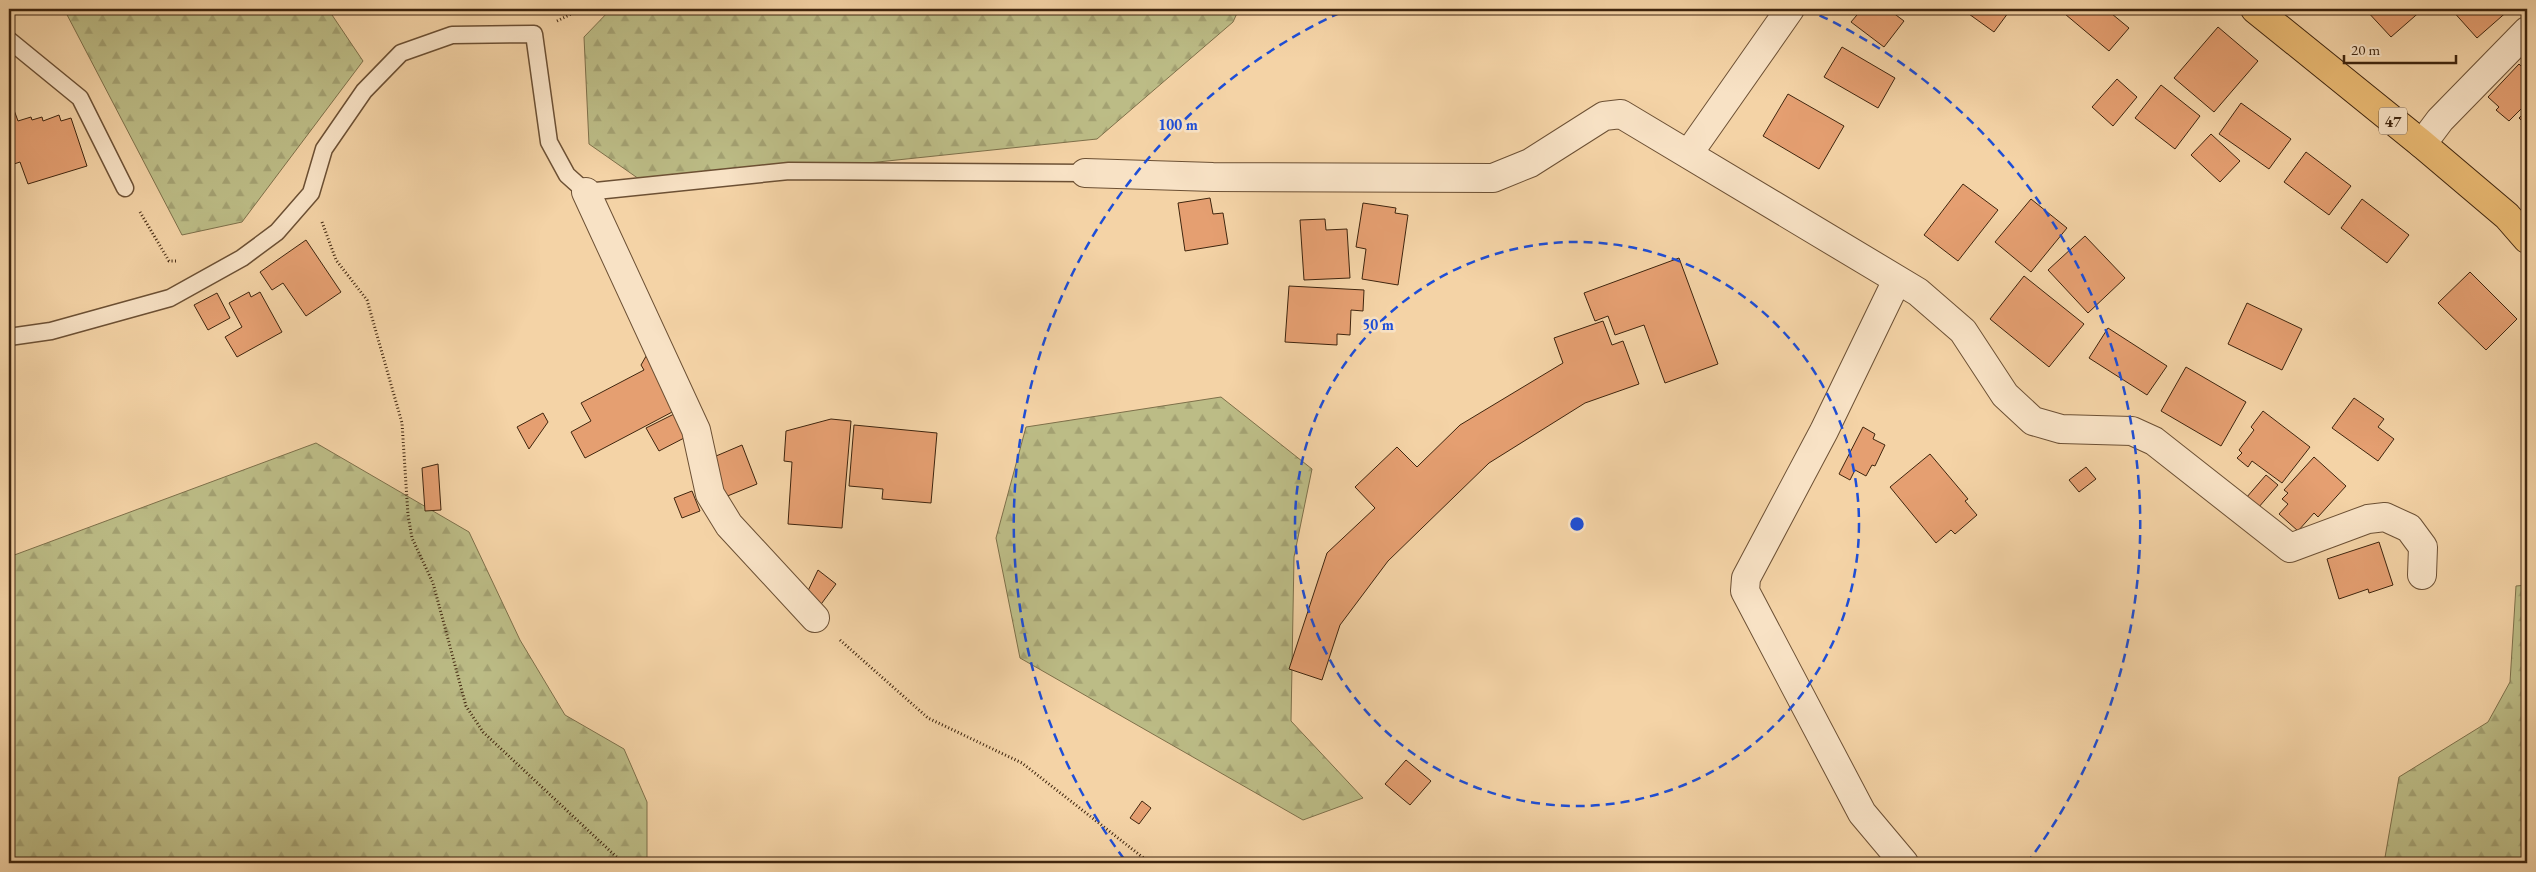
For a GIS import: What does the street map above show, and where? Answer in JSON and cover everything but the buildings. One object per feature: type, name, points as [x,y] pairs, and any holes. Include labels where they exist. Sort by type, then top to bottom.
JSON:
[{"type":"main road","name":"47","points":[[2255,9],[2422,144],[2507,216],[2527,239]]},
{"type":"street","points":[[1689,153],[1790,9]]},
{"type":"street","points":[[2422,144],[2440,120],[2527,31]]},
{"type":"street","points":[[1085,173],[1213,177],[1493,178],[1530,163],[1604,116],[1622,114],[1918,292],[1962,331],[2005,395],[2033,421],[2061,428],[2132,432],[2154,441],[2290,548],[2368,519],[2385,517],[2409,528],[2423,547],[2422,575]]},
{"type":"street","points":[[586,192],[696,430],[710,494],[729,525],[815,618]]},
{"type":"street","points":[[1897,280],[1824,431],[1746,578],[1746,590],[1862,812],[1904,863]]},
{"type":"lane","points":[[9,337],[51,330],[170,298],[230,267],[277,232],[311,193],[324,149],[364,91],[401,53],[452,35],[534,34],[549,142],[567,176],[586,192],[789,172],[1085,173]]},
{"type":"lane","points":[[9,40],[80,98],[125,188]]},
{"type":"path","points":[[125,188],[169,261],[178,261]]},
{"type":"path","points":[[311,193],[336,260],[367,300],[402,423],[408,515],[412,538],[433,583],[466,706],[483,732],[623,863]]},
{"type":"path","points":[[815,618],[928,718],[1022,763],[1150,863]]},
{"type":"green space","points":[[64,9],[328,9],[363,61],[242,222],[182,235]]},
{"type":"green space","points":[[611,9],[1239,9],[1233,22],[1097,139],[649,186],[589,144],[584,37]]},
{"type":"green space","points":[[1221,397],[1312,469],[1294,557],[1291,721],[1363,798],[1303,820],[1020,658],[996,538],[1026,427]]},
{"type":"green space","points":[[316,443],[469,532],[520,640],[565,715],[624,749],[647,802],[647,863],[9,863],[9,557]]},
{"type":"green space","points":[[2527,585],[2527,863],[2384,863],[2399,777],[2488,722],[2510,682],[2516,586]]}]
